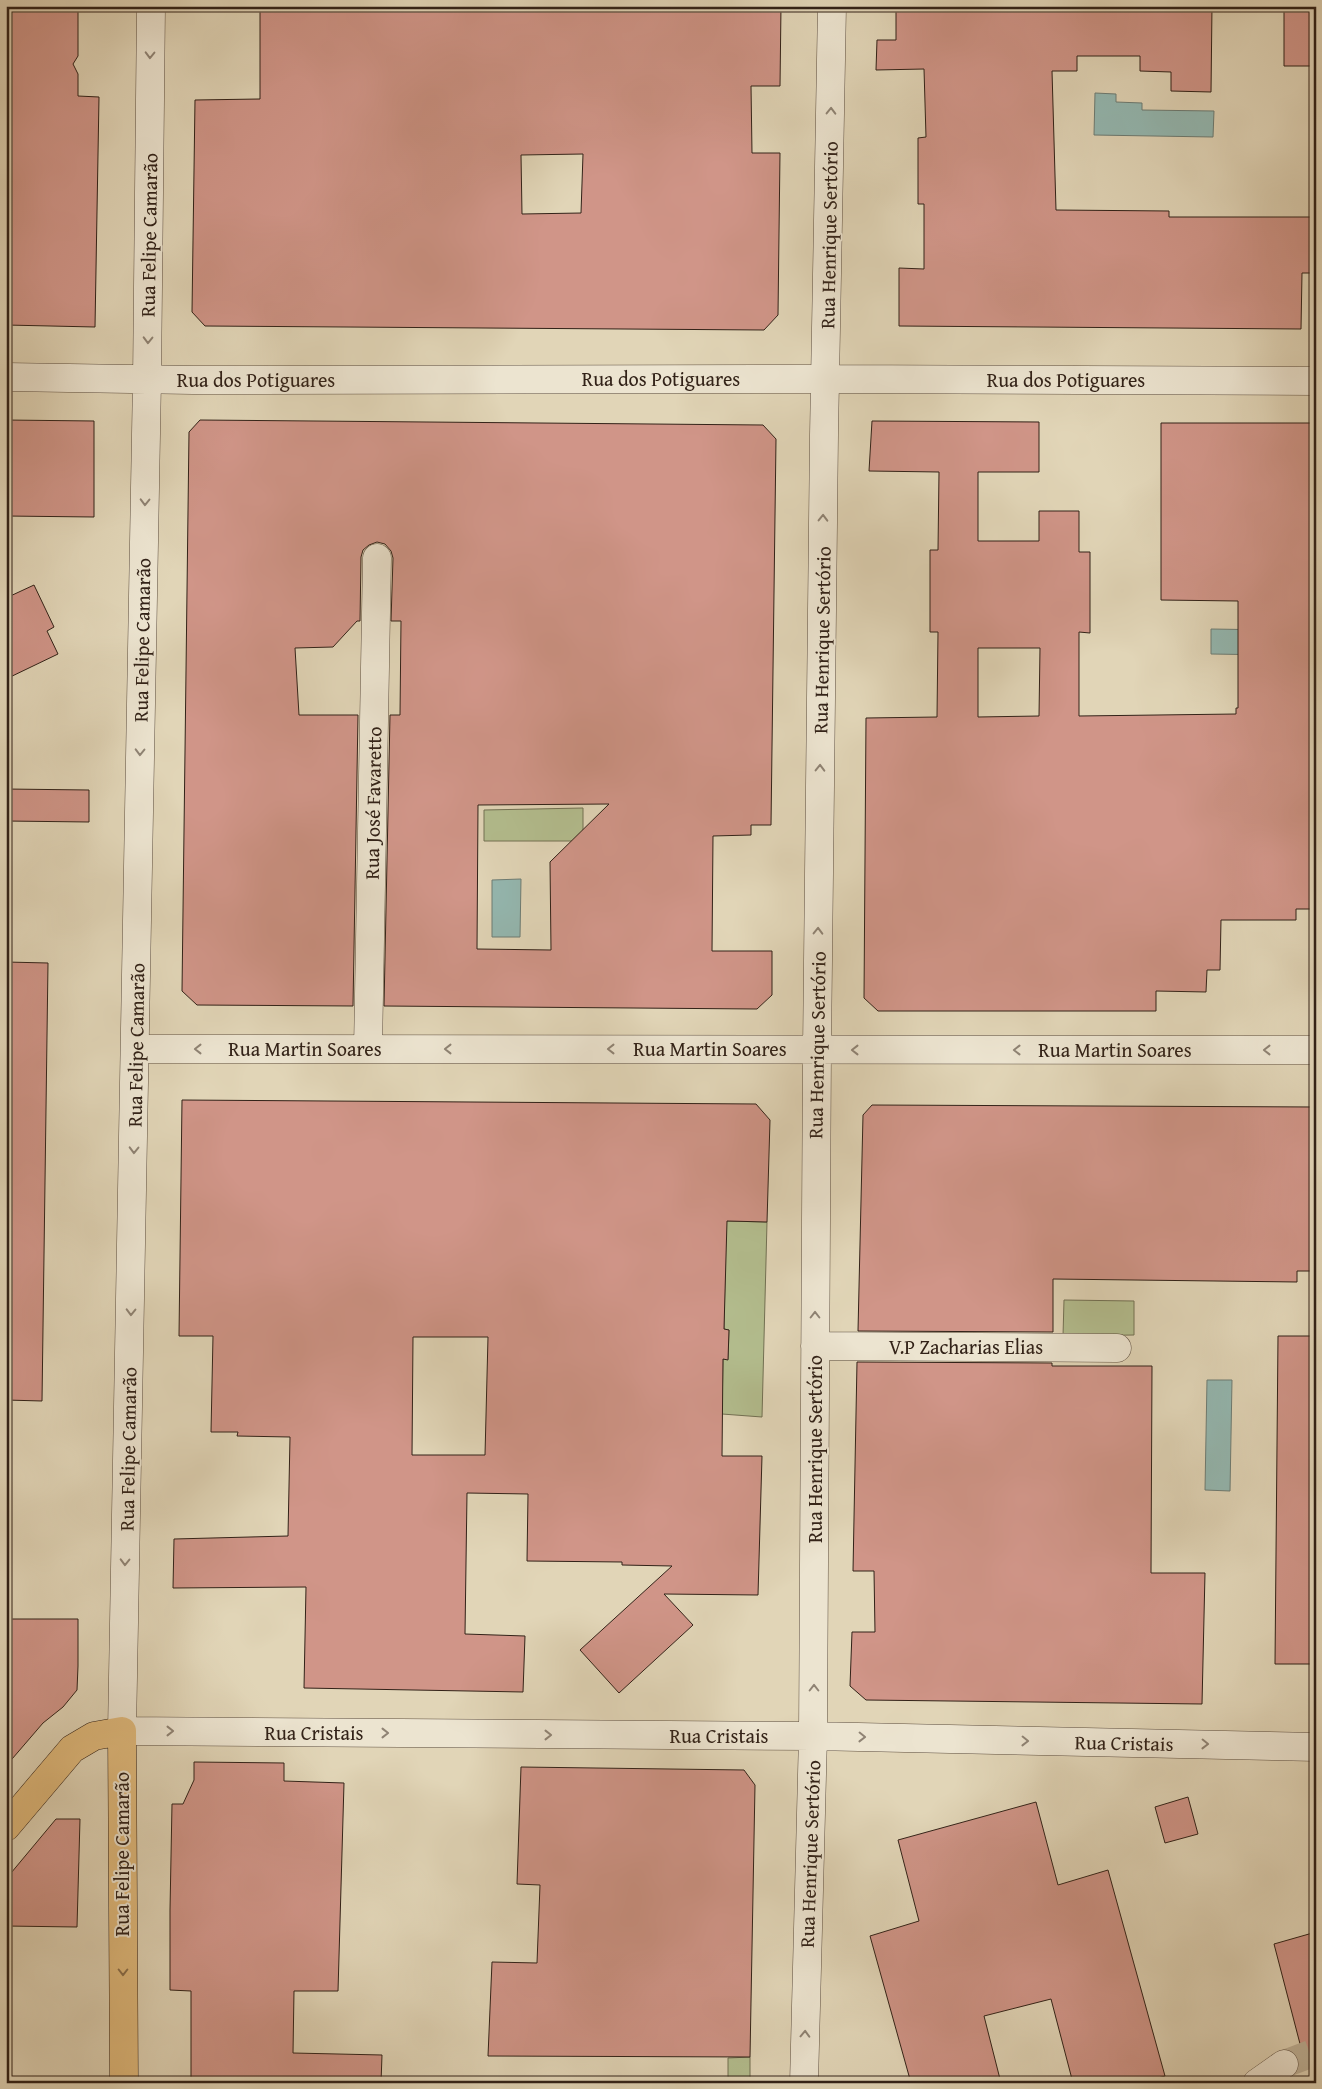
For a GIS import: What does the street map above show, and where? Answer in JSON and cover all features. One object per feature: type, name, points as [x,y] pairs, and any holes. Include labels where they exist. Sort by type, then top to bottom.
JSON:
[{"type":"main road","points":[[6,1827],[72,1749],[94,1736],[122,1731]]},
{"type":"main road","name":"Rua Felipe Camarão","points":[[122,1731],[124,2083]]},
{"type":"street","name":"Rua Felipe Camarão","points":[[122,1731],[147,380],[151,6]]},
{"type":"street","name":"Rua Henrique Sertório","points":[[804,2083],[814,1736],[817,1050],[832,6]]},
{"type":"street","name":"Rua dos Potiguares","points":[[6,377],[147,380],[826,379],[1316,381]]},
{"type":"street","name":"Rua José Favaretto","points":[[368,1049],[377,558]]},
{"type":"street","name":"Rua Martin Soares","points":[[135,1049],[1316,1050]]},
{"type":"street","name":"V.P Zacharias Elias","points":[[815,1346],[1118,1348]]},
{"type":"street","name":"Rua Cristais","points":[[122,1731],[814,1736],[1316,1746]]},
{"type":"street","points":[[1258,2083],[1284,2064]]},
{"type":"green space","points":[[583,808],[583,841],[484,841],[484,810]]},
{"type":"green space","points":[[726,1221],[767,1222],[762,1417],[722,1414],[723,1359],[728,1359],[729,1330],[724,1329]]},
{"type":"green space","points":[[1064,1300],[1134,1301],[1134,1335],[1063,1336]]},
{"type":"green space","points":[[750,2057],[750,2083],[728,2083],[728,2058]]},
{"type":"water","points":[[1095,93],[1116,94],[1116,102],[1142,103],[1142,110],[1214,111],[1213,137],[1094,135]]},
{"type":"water","points":[[1211,629],[1274,630],[1274,655],[1211,654]]},
{"type":"water","points":[[521,879],[520,937],[492,937],[492,880]]},
{"type":"water","points":[[1207,1380],[1232,1380],[1230,1491],[1205,1490]]},
{"type":"building","points":[[6,6],[78,6],[78,56],[73,64],[78,74],[78,96],[99,97],[95,327],[6,325]]},
{"type":"building","points":[[260,6],[585,6],[585,11],[644,11],[644,6],[781,6],[780,86],[751,86],[752,153],[780,153],[778,315],[764,330],[205,326],[192,312],[195,100],[260,99]],"holes":[[[583,154],[581,213],[522,214],[521,155]]]},
{"type":"building","points":[[896,6],[1212,6],[1211,92],[1171,91],[1171,72],[1140,71],[1140,56],[1077,56],[1077,71],[1052,71],[1056,210],[1169,211],[1169,217],[1316,217],[1316,273],[1302,273],[1301,329],[899,326],[899,268],[924,269],[924,204],[918,204],[918,138],[926,137],[924,69],[876,70],[877,40],[896,40]]},
{"type":"building","points":[[1284,6],[1316,6],[1316,66],[1284,66]]},
{"type":"building","points":[[6,420],[94,421],[94,517],[6,516]]},
{"type":"building","points":[[200,420],[763,425],[776,439],[771,825],[751,825],[751,835],[713,836],[712,951],[772,951],[772,995],[757,1009],[384,1006],[390,715],[400,715],[401,621],[391,621],[393,558],[391,551],[385,544],[377,542],[363,550],[361,557],[360,621],[357,621],[333,647],[295,648],[299,715],[358,715],[353,1006],[197,1005],[182,991],[189,432]],"holes":[[[609,804],[550,862],[551,950],[477,949],[478,805]]]},
{"type":"building","points":[[872,421],[1039,422],[1039,472],[978,472],[978,541],[1039,541],[1039,511],[1079,511],[1079,552],[1090,552],[1090,633],[1079,632],[1079,716],[1236,714],[1236,708],[1238,708],[1238,601],[1161,600],[1161,423],[1316,423],[1316,909],[1296,909],[1296,920],[1221,920],[1220,970],[1207,970],[1206,992],[1156,991],[1156,1011],[878,1011],[864,998],[866,718],[937,717],[938,632],[930,632],[930,550],[938,550],[939,472],[869,471]],"holes":[[[978,648],[1040,648],[1039,716],[978,717]]]},
{"type":"building","points":[[34,585],[54,627],[47,631],[58,654],[6,679],[6,598]]},
{"type":"building","points":[[6,789],[89,790],[89,822],[6,821]]},
{"type":"building","points":[[6,962],[48,963],[42,1401],[6,1400]]},
{"type":"building","points":[[182,1100],[756,1104],[770,1120],[767,1222],[727,1221],[724,1329],[729,1330],[728,1360],[723,1359],[722,1456],[762,1456],[758,1595],[664,1594],[693,1625],[619,1693],[580,1650],[672,1566],[622,1565],[622,1562],[527,1561],[528,1494],[467,1493],[465,1634],[525,1636],[523,1692],[304,1688],[306,1587],[173,1588],[174,1539],[288,1536],[290,1437],[237,1436],[238,1432],[211,1432],[213,1336],[179,1336]],"holes":[[[413,1337],[488,1337],[485,1455],[412,1455]]]},
{"type":"building","points":[[872,1105],[1316,1107],[1316,1271],[1297,1271],[1297,1282],[1053,1279],[1053,1332],[858,1331],[863,1115]]},
{"type":"building","points":[[1278,1336],[1316,1336],[1316,1664],[1275,1664]]},
{"type":"building","points":[[857,1362],[1052,1363],[1052,1366],[1152,1366],[1151,1573],[1205,1573],[1202,1704],[866,1700],[850,1686],[852,1632],[875,1632],[874,1571],[853,1571]]},
{"type":"building","points":[[6,1619],[78,1619],[78,1666],[77,1690],[63,1707],[43,1723],[6,1766]]},
{"type":"building","points":[[194,1762],[284,1763],[284,1781],[344,1783],[338,1991],[294,1991],[293,2053],[382,2055],[381,2083],[191,2083],[191,1991],[170,1990],[170,1910],[172,1804],[183,1804],[194,1780]]},
{"type":"building","points":[[521,1767],[744,1770],[755,1785],[750,2057],[488,2056],[492,1962],[537,1963],[540,1885],[517,1884]]},
{"type":"building","points":[[1188,1797],[1198,1834],[1165,1843],[1155,1807]]},
{"type":"building","points":[[1036,1802],[1058,1885],[1108,1870],[1165,2076],[1140,2083],[1073,2083],[1051,1999],[984,2016],[1001,2083],[911,2083],[870,1936],[919,1921],[898,1840]]},
{"type":"building","points":[[56,1819],[80,1819],[77,1927],[6,1926],[6,1879]]},
{"type":"building","points":[[1316,1932],[1316,2061],[1305,2063],[1274,1944]]},
{"type":"tunnel","points":[[1284,2064],[1316,2052]]}]
